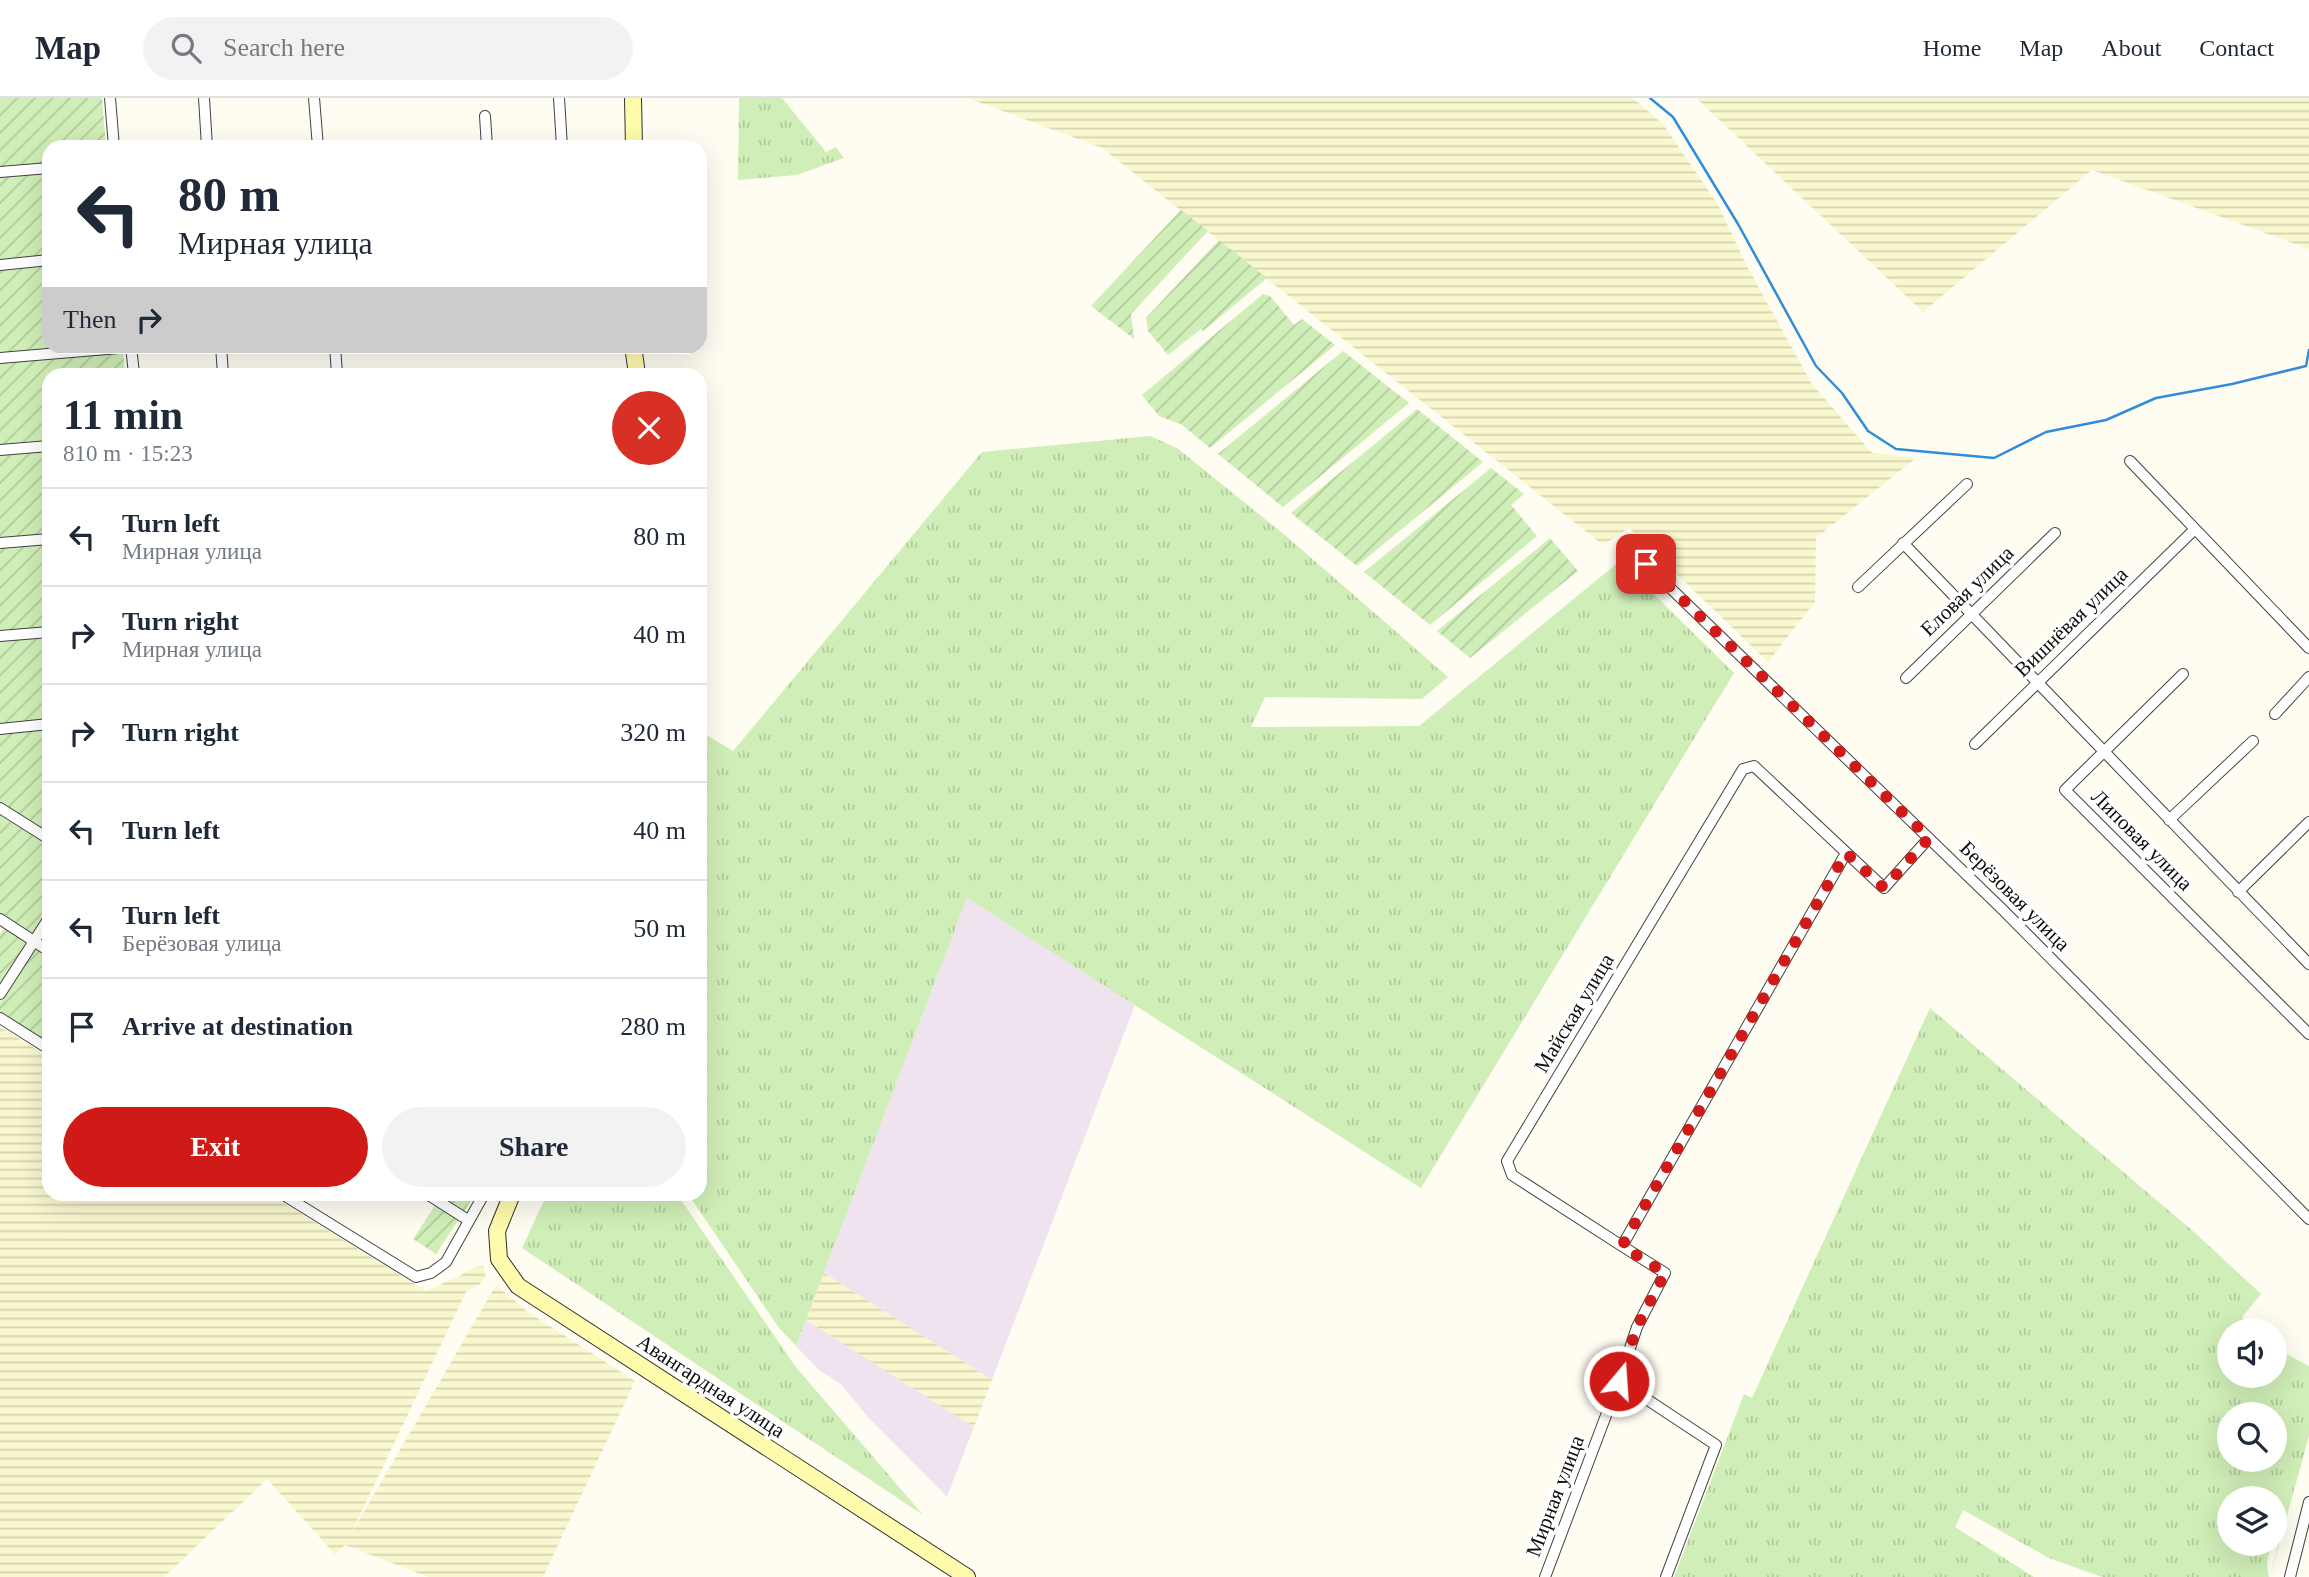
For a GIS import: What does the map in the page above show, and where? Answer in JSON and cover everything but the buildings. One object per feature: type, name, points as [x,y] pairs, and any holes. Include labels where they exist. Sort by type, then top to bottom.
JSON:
[{"type":"main road","points":[[633,98],[634,140]]},
{"type":"main road","name":"Авангардная улица","points":[[509,1201],[497,1231],[499,1259],[518,1286],[967,1577]]},
{"type":"street","points":[[110,98],[113,140]]},
{"type":"street","points":[[204,98],[207,140]]},
{"type":"street","points":[[314,98],[317,140]]},
{"type":"street","points":[[559,98],[562,140]]},
{"type":"street","points":[[485,116],[486,140]]},
{"type":"street","points":[[0,172],[42,169]]},
{"type":"street","points":[[0,265],[42,261]]},
{"type":"street","points":[[0,358],[48,354]]},
{"type":"street","points":[[0,450],[42,447]]},
{"type":"street","points":[[2130,461],[2309,648]]},
{"type":"street","points":[[1858,587],[1967,484]]},
{"type":"street","name":"Вишнёвая улица","points":[[1975,744],[2195,529]]},
{"type":"street","name":"Еловая улица","points":[[1906,678],[2055,533]]},
{"type":"street","points":[[0,543],[42,540]]},
{"type":"street","points":[[1903,543],[2309,964]]},
{"type":"street","name":"Берёзовая улица","points":[[1629,548],[2003,910],[2309,1219]]},
{"type":"street","points":[[0,636],[42,633]]},
{"type":"street","name":"Липовая улица","points":[[2183,674],[2065,790],[2309,1034]]},
{"type":"street","points":[[2275,714],[2309,677]]},
{"type":"street","points":[[0,729],[42,725]]},
{"type":"street","points":[[2169,820],[2253,741]]},
{"type":"street","name":"Майская улица","points":[[1622,1246],[1512,1175],[1507,1161],[1744,769],[1754,766],[1846,853]]},
{"type":"street","points":[[0,808],[42,835]]},
{"type":"street","points":[[2238,892],[2309,822]]},
{"type":"street","points":[[1622,1246],[1846,853],[1884,888],[1929,838]]},
{"type":"street","points":[[0,919],[42,946]]},
{"type":"street","points":[[0,995],[42,929]]},
{"type":"street","points":[[0,1018],[42,1045]]},
{"type":"street","points":[[293,1201],[416,1277],[430,1273],[446,1262],[480,1201]]},
{"type":"street","points":[[438,1201],[468,1220]]},
{"type":"street","name":"Мирная улица","points":[[1545,1577],[1637,1327],[1665,1273],[1622,1246]]},
{"type":"street","points":[[1619,1381],[1716,1445],[1666,1577]]},
{"type":"street","points":[[2290,1577],[2309,1502]]},
{"type":"shaded area","points":[[968,98],[1633,98],[1663,124],[1717,203],[1748,268],[1812,384],[1872,453],[1916,458],[1816,538],[1815,602],[1768,662],[1629,528],[1603,545],[1102,148]]},
{"type":"shaded area","points":[[1696,98],[2309,98],[2309,249],[2092,170],[1923,312]]},
{"type":"shaded area","points":[[967,898],[1135,1005],[992,1380],[824,1273]]},
{"type":"shaded area","points":[[0,1027],[42,1053],[42,1201],[280,1201],[426,1291],[472,1268],[483,1266],[486,1277],[466,1292],[351,1534],[496,1285],[528,1312],[635,1381],[543,1577],[428,1577],[345,1545],[335,1554],[267,1479],[164,1577],[0,1577]]},
{"type":"shaded area","points":[[824,1273],[992,1380],[974,1427],[806,1320]]},
{"type":"shaded area","points":[[806,1320],[974,1427],[947,1497],[866,1415],[842,1385],[819,1370],[796,1346]]},
{"type":"green space","points":[[0,98],[102,98],[105,140],[42,140],[42,165],[0,168]]},
{"type":"green space","points":[[739,98],[782,98],[826,152],[836,147],[844,158],[797,175],[738,180]]},
{"type":"green space","points":[[42,173],[42,258],[0,261],[0,177]]},
{"type":"green space","points":[[1181,210],[1208,231],[1131,314],[1134,339],[1091,306]]},
{"type":"green space","points":[[1219,240],[1267,278],[1203,331],[1201,329],[1168,355],[1148,331],[1146,318]]},
{"type":"green space","points":[[42,266],[42,350],[0,353],[0,269]]},
{"type":"green space","points":[[1263,294],[1270,296],[1294,325],[1302,319],[1335,345],[1210,448],[1181,424],[1159,416],[1142,395]]},
{"type":"green space","points":[[1343,351],[1409,403],[1283,507],[1218,454]]},
{"type":"green space","points":[[89,354],[123,354],[124,368],[42,368],[42,443],[0,446],[0,362]]},
{"type":"green space","points":[[1417,409],[1483,462],[1357,566],[1291,513]]},
{"type":"green space","points":[[1150,436],[1177,448],[1286,536],[1448,677],[1422,699],[1265,697],[1251,727],[1419,726],[1620,561],[1734,673],[1421,1188],[967,898],[796,1346],[779,1328],[693,1201],[707,1201],[707,735],[733,751],[982,452]]},
{"type":"green space","points":[[42,451],[42,536],[0,539],[0,455]]},
{"type":"green space","points":[[1491,468],[1524,494],[1511,505],[1537,536],[1430,625],[1364,572]]},
{"type":"green space","points":[[1550,538],[1578,571],[1470,658],[1437,631]]},
{"type":"green space","points":[[42,544],[42,628],[0,631],[0,547]]},
{"type":"green space","points":[[42,637],[42,721],[0,724],[0,640]]},
{"type":"green space","points":[[42,729],[42,830],[0,803],[0,733]]},
{"type":"green space","points":[[0,814],[42,841],[42,921],[33,935],[0,913]]},
{"type":"green space","points":[[5,927],[29,942],[0,986],[0,934]]},
{"type":"green space","points":[[36,946],[42,950],[42,1040],[0,1014],[0,1002]]},
{"type":"green space","points":[[1930,1008],[2194,1232],[2261,1294],[2243,1318],[2217,1318],[2217,1388],[2287,1388],[2287,1354],[2309,1366],[2309,1436],[2287,1516],[2287,1486],[2217,1486],[2217,1556],[2268,1556],[2269,1577],[2102,1577],[2049,1558],[1963,1510],[1955,1527],[2034,1577],[1674,1577],[1744,1394],[1752,1398]]},
{"type":"green space","points":[[446,1201],[471,1201],[464,1212]]},
{"type":"green space","points":[[544,1201],[682,1201],[795,1366],[923,1515],[522,1248]]},
{"type":"green space","points":[[436,1204],[459,1219],[436,1254],[413,1239]]},
{"type":"waterway","points":[[1650,98],[1673,117],[1738,224],[1816,366],[1842,393],[1868,431],[1896,449],[1994,458],[2046,432],[2106,420],[2156,398],[2232,384],[2306,366],[2309,350]]},
{"type":"route","points":[[1619,1381],[1637,1327],[1665,1273],[1622,1246],[1846,853],[1884,888],[1929,838],[1646,564]]}]
